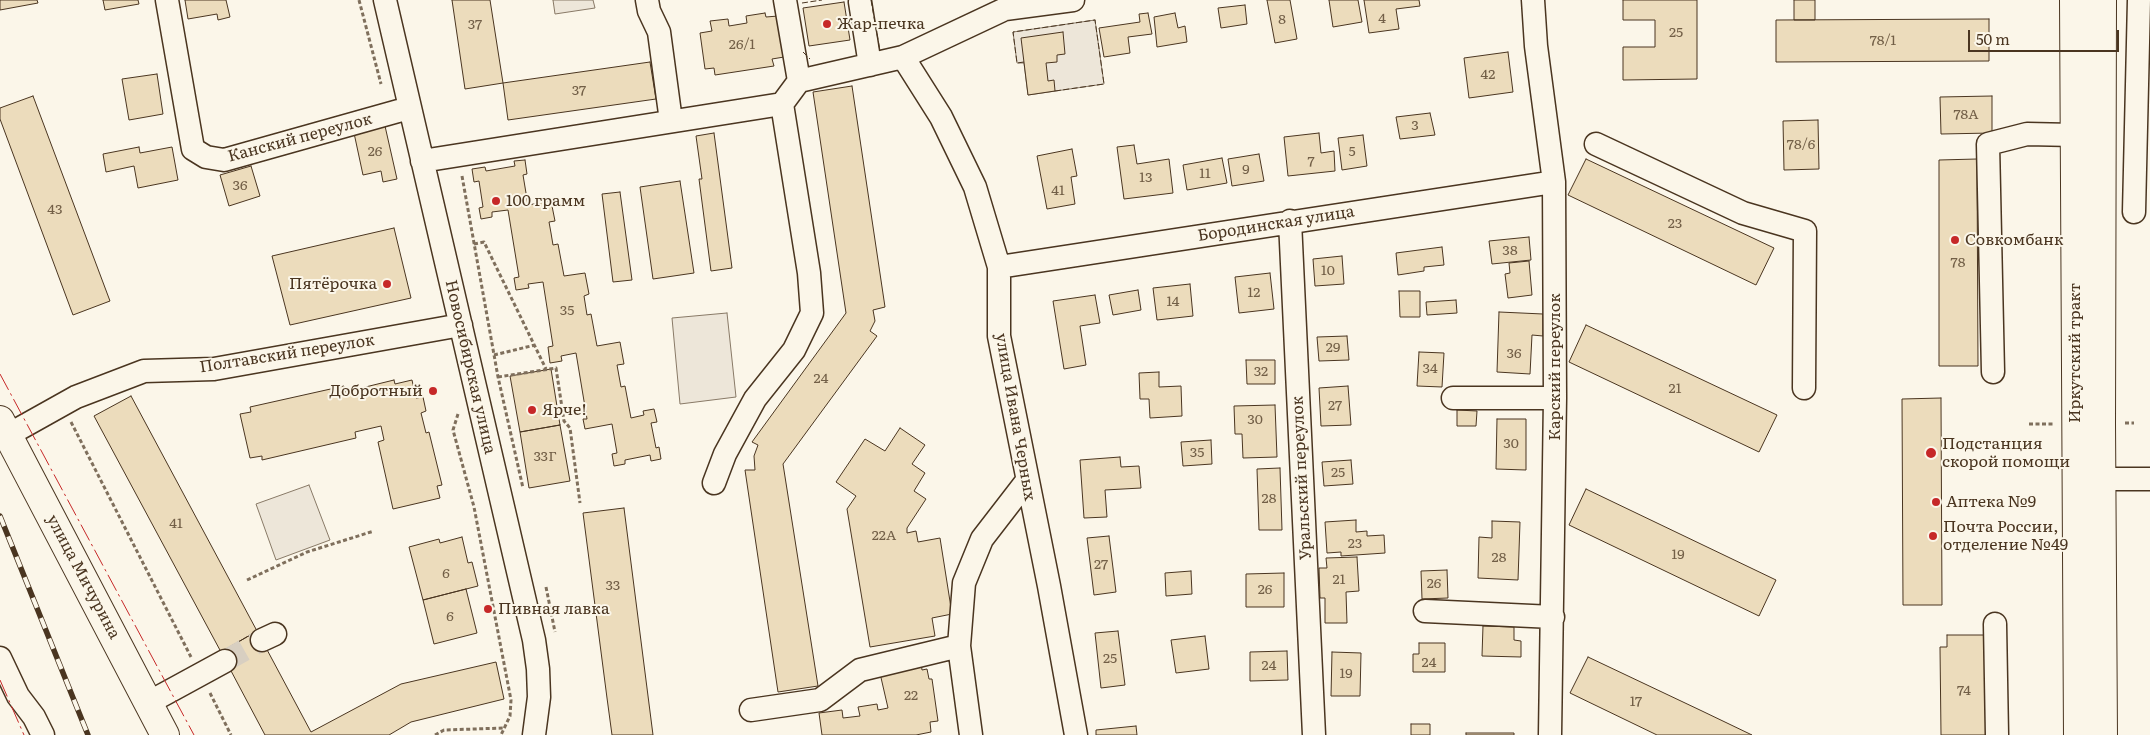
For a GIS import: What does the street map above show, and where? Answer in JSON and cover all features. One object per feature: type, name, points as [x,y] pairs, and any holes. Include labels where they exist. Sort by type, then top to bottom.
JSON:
[{"type":"main road","name":"Иркутский тракт","points":[[2074,0],[2074,135],[2088,479],[2103,735]]},
{"type":"main road","name":"Иркутский тракт","points":[[2078,735],[2102,100],[2102,0]]},
{"type":"main road","name":"улица Мичурина","points":[[4,428],[165,735]]},
{"type":"street","name":"Канский переулок","points":[[167,0],[193,149],[206,157],[224,160],[398,111]]},
{"type":"street","name":"Новосибирская улица","points":[[384,0],[398,111],[422,161],[534,640],[539,697],[534,735]]},
{"type":"street","points":[[647,0],[649,11],[659,32],[671,120]]},
{"type":"street","points":[[785,0],[799,81]]},
{"type":"street","points":[[422,161],[671,120],[782,104],[799,81],[904,57],[1005,9],[1073,0]]},
{"type":"street","name":"Карский переулок","points":[[1533,0],[1536,46],[1554,182],[1555,398],[1550,735]]},
{"type":"street","points":[[2134,212],[2139,0]]},
{"type":"street","points":[[860,2],[870,65]]},
{"type":"street","name":"улица Ивана Черных","points":[[904,57],[941,117],[975,187],[999,267],[999,336],[1026,482],[1049,586],[1076,735]]},
{"type":"street","points":[[2102,100],[2137,101]]},
{"type":"street","points":[[714,482],[725,454],[755,399],[794,350],[812,312],[809,273],[782,104]]},
{"type":"street","points":[[1993,372],[1988,144],[2027,134],[2074,135]]},
{"type":"street","points":[[1596,144],[1743,213],[1805,231],[1804,388]]},
{"type":"street","name":"Бородинская улица","points":[[999,267],[1554,182]]},
{"type":"street","name":"Уральский переулок","points":[[1290,221],[1314,735]]},
{"type":"street","name":"Полтавский переулок","points":[[4,428],[105,384],[144,371],[214,369],[461,325]]},
{"type":"street","points":[[1454,398],[1555,398]]},
{"type":"street","points":[[2088,479],[2150,479]]},
{"type":"street","points":[[971,735],[959,646],[964,583],[982,539],[1026,482]]},
{"type":"street","points":[[1425,612],[1552,617]]},
{"type":"street","points":[[1995,624],[1997,735]]},
{"type":"street","points":[[751,710],[820,700],[860,670],[959,646]]},
{"type":"street","points":[[0,658],[18,696],[34,717],[43,735]]},
{"type":"street","points":[[148,703],[225,660]]},
{"type":"path","points":[[359,0],[398,111]]},
{"type":"path","points":[[458,155],[498,377],[523,490]]},
{"type":"path","points":[[474,244],[484,242],[546,369]]},
{"type":"path","points":[[494,354],[535,345]]},
{"type":"path","points":[[498,377],[556,368],[564,421],[570,428],[580,502]]},
{"type":"path","points":[[62,404],[232,735]]},
{"type":"path","points":[[456,406],[458,415],[453,430],[474,507],[511,700],[510,716],[500,735]]},
{"type":"path","points":[[2029,424],[2060,424]]},
{"type":"path","points":[[247,580],[307,552],[374,531]]},
{"type":"path","points":[[545,583],[556,629],[555,639]]},
{"type":"path","points":[[435,735],[444,730],[504,728]]},
{"type":"path","points":[[444,730],[447,735]]},
{"type":"shaded area","points":[[553,0],[593,0],[595,8],[555,14]]},
{"type":"shaded area","points":[[1095,20],[1104,84],[1028,95],[1024,63],[1017,63],[1013,32]]},
{"type":"shaded area","points":[[727,313],[736,397],[680,404],[672,318]]},
{"type":"shaded area","points":[[309,485],[330,540],[276,560],[256,504]]},
{"type":"building","points":[[0,0],[37,0],[38,3],[0,10]]},
{"type":"building","points":[[103,0],[138,0],[139,4],[105,10]]},
{"type":"building","points":[[185,0],[226,0],[230,17],[218,20],[217,14],[188,19]]},
{"type":"building","points":[[452,0],[490,0],[503,83],[465,89]]},
{"type":"building","points":[[1267,0],[1290,0],[1297,39],[1275,43]]},
{"type":"building","points":[[1329,0],[1358,0],[1362,22],[1333,27]]},
{"type":"building","points":[[1364,0],[1419,0],[1420,6],[1396,9],[1399,29],[1369,33]]},
{"type":"building","points":[[1623,0],[1697,0],[1697,79],[1623,80],[1623,47],[1655,47],[1655,20],[1623,20]]},
{"type":"building","points":[[1794,0],[1815,0],[1815,20],[1794,20]]},
{"type":"building","name":"Жар-печка","points":[[844,2],[850,40],[809,46],[803,8]]},
{"type":"building","points":[[1245,5],[1247,24],[1221,28],[1218,8]]},
{"type":"building","points":[[765,13],[766,17],[778,16],[784,57],[772,59],[774,66],[715,75],[714,68],[705,69],[700,33],[712,31],[710,21],[728,19],[729,26],[747,23],[746,16]]},
{"type":"building","points":[[1148,13],[1152,34],[1128,37],[1130,53],[1104,57],[1099,28],[1140,22],[1139,14]]},
{"type":"building","points":[[1175,13],[1178,28],[1185,26],[1187,42],[1157,47],[1154,17]]},
{"type":"building","points":[[1989,19],[1989,61],[1776,62],[1776,20]]},
{"type":"building","points":[[1063,32],[1065,54],[1057,55],[1057,62],[1046,63],[1048,81],[1054,80],[1055,91],[1028,95],[1021,38]]},
{"type":"building","points":[[1508,52],[1513,92],[1469,98],[1464,58]]},
{"type":"building","points":[[650,62],[656,99],[508,120],[503,83]]},
{"type":"building","points":[[157,74],[163,114],[129,120],[122,79]]},
{"type":"building","points":[[852,86],[885,307],[873,310],[875,321],[870,331],[877,336],[783,464],[818,686],[778,692],[745,470],[755,470],[754,456],[758,445],[752,442],[846,313],[813,92]]},
{"type":"building","points":[[33,96],[110,301],[73,315],[0,119],[0,108]]},
{"type":"building","points":[[1992,96],[1992,133],[1941,134],[1940,97]]},
{"type":"building","points":[[1430,113],[1435,135],[1400,139],[1396,117]]},
{"type":"building","points":[[1818,120],[1819,169],[1784,170],[1783,121]]},
{"type":"building","points":[[385,126],[397,179],[383,182],[381,171],[363,175],[354,133]]},
{"type":"building","points":[[714,133],[732,268],[711,271],[699,179],[702,179],[696,136]]},
{"type":"building","points":[[1319,133],[1321,153],[1334,151],[1335,171],[1288,176],[1284,137]]},
{"type":"building","points":[[1363,135],[1367,166],[1342,170],[1338,138]]},
{"type":"building","points":[[1134,145],[1137,164],[1169,159],[1173,193],[1124,199],[1117,147]]},
{"type":"building","points":[[139,147],[140,153],[172,147],[178,180],[138,188],[134,166],[106,172],[103,154]]},
{"type":"building","points":[[1072,149],[1077,176],[1071,177],[1075,204],[1047,209],[1037,156]]},
{"type":"building","points":[[1259,154],[1264,181],[1232,186],[1228,159]]},
{"type":"building","points":[[1222,158],[1227,183],[1187,190],[1183,165]]},
{"type":"building","points":[[1586,159],[1774,248],[1756,285],[1568,195]]},
{"type":"building","points":[[1977,159],[1978,366],[1939,366],[1939,160]]},
{"type":"building","points":[[525,160],[527,174],[523,175],[528,205],[551,201],[555,221],[549,222],[553,245],[558,244],[564,276],[585,273],[589,294],[584,296],[587,315],[591,314],[597,346],[620,342],[624,364],[617,365],[621,387],[625,386],[631,418],[644,415],[643,411],[654,409],[657,422],[651,423],[656,448],[659,447],[661,459],[651,461],[650,455],[625,460],[625,464],[614,466],[612,454],[617,453],[612,424],[585,429],[583,419],[587,419],[576,353],[561,356],[562,361],[550,363],[548,347],[553,346],[543,282],[528,284],[529,288],[516,290],[514,278],[519,277],[508,210],[492,212],[492,217],[481,219],[479,208],[483,207],[479,181],[474,182],[472,169],[485,167],[486,171],[515,166],[514,161]]},
{"type":"building","points":[[251,166],[260,196],[229,206],[220,175]]},
{"type":"building","points":[[680,181],[694,273],[653,279],[640,187]]},
{"type":"building","points":[[620,192],[632,280],[613,282],[602,194]]},
{"type":"building","points":[[394,228],[411,298],[290,325],[272,256]]},
{"type":"building","points":[[1529,237],[1531,260],[1492,264],[1489,241]]},
{"type":"building","points":[[1442,247],[1444,265],[1424,267],[1424,271],[1398,275],[1396,253]]},
{"type":"building","points":[[1342,256],[1344,284],[1315,286],[1313,259]]},
{"type":"building","points":[[1529,261],[1532,295],[1508,298],[1505,274],[1510,273],[1509,263]]},
{"type":"building","points":[[1270,273],[1274,309],[1239,313],[1235,277]]},
{"type":"building","points":[[1190,284],[1193,316],[1157,320],[1153,288]]},
{"type":"building","points":[[1138,290],[1141,310],[1113,315],[1109,295]]},
{"type":"building","points":[[1399,291],[1420,291],[1420,317],[1400,317]]},
{"type":"building","points":[[1095,295],[1100,323],[1080,326],[1086,365],[1064,369],[1053,301]]},
{"type":"building","points":[[1456,300],[1457,313],[1427,315],[1426,302]]},
{"type":"building","points":[[1499,312],[1543,314],[1543,336],[1532,335],[1530,374],[1497,372]]},
{"type":"building","points":[[1586,325],[1777,415],[1759,452],[1569,362]]},
{"type":"building","points":[[1347,336],[1349,360],[1319,361],[1317,337]]},
{"type":"building","points":[[1419,352],[1444,353],[1442,387],[1417,386]]},
{"type":"building","points":[[1246,360],[1275,360],[1275,384],[1247,384]]},
{"type":"building","points":[[551,369],[560,425],[520,432],[510,376]]},
{"type":"building","points":[[1159,372],[1159,387],[1181,386],[1182,416],[1150,418],[1149,399],[1140,399],[1139,373]]},
{"type":"building","points":[[394,380],[395,384],[412,380],[416,398],[423,397],[426,411],[421,413],[426,433],[429,432],[442,485],[437,486],[440,498],[393,509],[378,442],[384,440],[381,426],[355,432],[356,438],[262,460],[262,456],[250,458],[240,414],[251,412],[250,407],[344,386],[345,392]]},
{"type":"building","points":[[1348,386],[1351,425],[1321,426],[1319,388]]},
{"type":"building","points":[[131,396],[257,631],[221,652],[94,416]]},
{"type":"building","points":[[1941,398],[1942,605],[1903,605],[1902,399]]},
{"type":"building","points":[[1275,405],[1277,457],[1243,458],[1242,434],[1235,434],[1234,406]]},
{"type":"building","points":[[1457,410],[1477,411],[1476,426],[1457,426]]},
{"type":"building","points":[[1497,419],[1526,419],[1526,470],[1496,469]]},
{"type":"building","points":[[560,425],[570,481],[529,488],[520,432]]},
{"type":"building","points":[[900,428],[925,445],[912,464],[925,473],[914,491],[926,499],[907,528],[907,533],[916,531],[918,542],[940,538],[952,614],[932,618],[935,636],[870,647],[847,509],[856,496],[836,482],[865,439],[885,451]]},
{"type":"building","points":[[1211,440],[1212,464],[1183,466],[1181,442]]},
{"type":"building","points":[[1120,457],[1121,467],[1139,466],[1141,488],[1105,490],[1107,517],[1084,518],[1080,460]]},
{"type":"building","points":[[1351,460],[1353,484],[1324,486],[1322,462]]},
{"type":"building","points":[[1280,468],[1282,530],[1259,530],[1257,469]]},
{"type":"building","points":[[1586,489],[1776,580],[1759,616],[1569,525]]},
{"type":"building","points":[[624,508],[653,735],[612,735],[583,513]]},
{"type":"building","points":[[1356,520],[1356,532],[1367,531],[1367,536],[1384,535],[1385,553],[1341,556],[1341,552],[1327,553],[1325,522]]},
{"type":"building","points":[[1492,521],[1520,522],[1518,580],[1478,578],[1479,537],[1492,538]]},
{"type":"building","points":[[1109,536],[1116,592],[1094,595],[1087,538]]},
{"type":"building","points":[[462,537],[468,563],[472,562],[478,586],[423,600],[409,547],[439,539],[440,543]]},
{"type":"building","points":[[1357,557],[1359,591],[1346,592],[1347,623],[1325,623],[1325,598],[1320,598],[1319,568],[1327,568],[1326,558]]},
{"type":"building","points":[[1447,570],[1448,598],[1422,599],[1421,571]]},
{"type":"building","points":[[1191,571],[1192,594],[1166,596],[1165,573]]},
{"type":"building","points":[[1284,573],[1284,607],[1246,607],[1246,574]]},
{"type":"building","points":[[466,589],[477,633],[434,644],[423,600]]},
{"type":"building","points":[[1483,626],[1514,627],[1514,640],[1521,641],[1521,657],[1482,656]]},
{"type":"building","points":[[257,631],[311,732],[401,684],[496,662],[504,699],[411,722],[389,735],[265,735],[221,652]]},
{"type":"building","points":[[1118,631],[1125,685],[1101,688],[1095,633]]},
{"type":"building","points":[[1947,635],[1988,635],[1988,735],[1941,735],[1940,647],[1947,647]]},
{"type":"building","points":[[1205,636],[1209,669],[1176,673],[1171,640]]},
{"type":"building","points":[[1419,643],[1445,643],[1445,672],[1413,672],[1413,654],[1419,654]]},
{"type":"building","points":[[1287,651],[1288,680],[1250,681],[1250,652]]},
{"type":"building","points":[[1332,652],[1361,653],[1360,696],[1331,696]]},
{"type":"building","points":[[1588,657],[1752,735],[1657,735],[1570,693]]},
{"type":"building","points":[[921,662],[922,670],[927,669],[929,679],[932,679],[938,721],[930,722],[931,732],[916,735],[822,735],[819,713],[842,710],[843,718],[860,716],[858,707],[877,704],[878,710],[888,708],[879,669]]},
{"type":"building","points":[[1411,724],[1430,724],[1430,735],[1411,735]]},
{"type":"building","points":[[1136,726],[1137,735],[1096,735],[1096,730]]},
{"type":"building","points":[[1466,733],[1514,733],[1514,735],[1466,735]]},
{"type":"tunnel","points":[[225,661],[262,640]]},
{"type":"railway","points":[[0,516],[88,735]]},
{"type":"fence","points":[[802,3],[822,0]]},
{"type":"fence","points":[[871,0],[880,51]]},
{"type":"fence","points":[[1024,62],[1017,63],[1013,32],[1095,20],[1104,84],[1055,91]]},
{"type":"fence","points":[[803,52],[810,59]]},
{"type":"power","points":[[0,374],[194,735]]},
{"type":"power","points":[[0,680],[24,735]]},
{"type":"place","name":"Жар-печка","points":[[827,24]]},
{"type":"place","name":"100 грамм","points":[[496,201]]},
{"type":"place","name":"Совкомбанк","points":[[1955,240]]},
{"type":"place","name":"Пятёрочка","points":[[387,284]]},
{"type":"place","name":"Добротный","points":[[433,391]]},
{"type":"place","name":"Ярче!","points":[[532,410]]},
{"type":"place","name":"Подстанция скорой помощи","points":[[1931,453]]},
{"type":"place","name":"Аптека №9","points":[[1936,502]]},
{"type":"place","name":"Почта России, отделение №49","points":[[1933,536]]},
{"type":"place","name":"Пивная лавка","points":[[488,609]]}]
